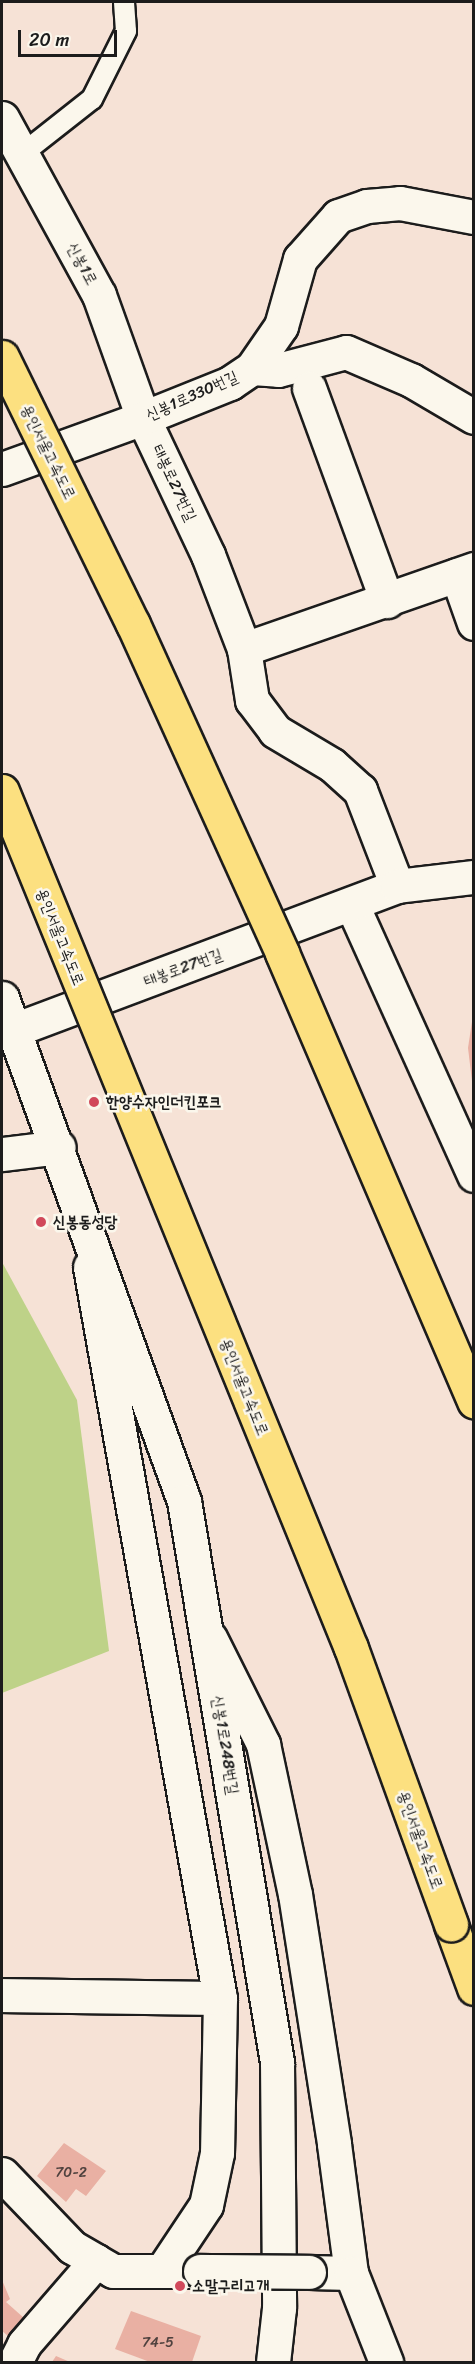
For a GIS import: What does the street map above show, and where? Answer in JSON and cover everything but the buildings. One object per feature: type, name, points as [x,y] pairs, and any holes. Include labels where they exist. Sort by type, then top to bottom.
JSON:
[{"type":"highway","name":"용인서울고속도로","points":[[2,357],[133,624],[258,900],[474,1402]]},
{"type":"highway","name":"용인서울고속도로","points":[[2,791],[351,1648],[474,1988]]},
{"type":"street","name":"신봉1로","points":[[2,118],[99,295],[143,418]]},
{"type":"street","name":"신봉1로330번길","points":[[2,469],[143,418],[230,383],[252,368],[281,326],[300,259],[338,216],[367,206],[400,203],[474,217]]},
{"type":"street","points":[[252,368],[278,370],[346,352],[411,380],[474,417]]},
{"type":"street","points":[[309,388],[387,601]]},
{"type":"street","name":"태봉로27번길","points":[[143,418],[208,555],[244,650],[246,680],[263,717],[360,790],[397,885]]},
{"type":"street","points":[[244,650],[466,572],[474,623]]},
{"type":"street","name":"태봉로27번길","points":[[14,1030],[353,907],[397,885],[474,877]]},
{"type":"street","points":[[353,907],[474,1175]]},
{"type":"street","points":[[2,998],[59,1147],[2,1154]]},
{"type":"street","name":"신봉1로248번길","points":[[59,1147],[184,1501],[277,2062],[279,2308],[273,2362]]},
{"type":"street","points":[[76,1195],[220,1998],[217,2152],[206,2205],[162,2271]]},
{"type":"street","points":[[206,1630],[263,1744],[295,1894],[351,2273],[386,2362]]},
{"type":"street","points":[[2,1995],[220,1998]]},
{"type":"street","points":[[2,2174],[72,2247],[113,2271],[351,2273]]},
{"type":"street","points":[[15,2362],[24,2344],[96,2261]]},
{"type":"lane","points":[[22,154],[92,99],[126,31],[124,2]]},
{"type":"green space","points":[[2,1262],[77,1400],[109,1651],[2,1693]]},
{"type":"place","name":"한양수자인더킨포크","points":[[94,1102]]},
{"type":"place","name":"신봉동성당","points":[[41,1222]]},
{"type":"place","name":"소말구리고개","points":[[180,2286]]}]
